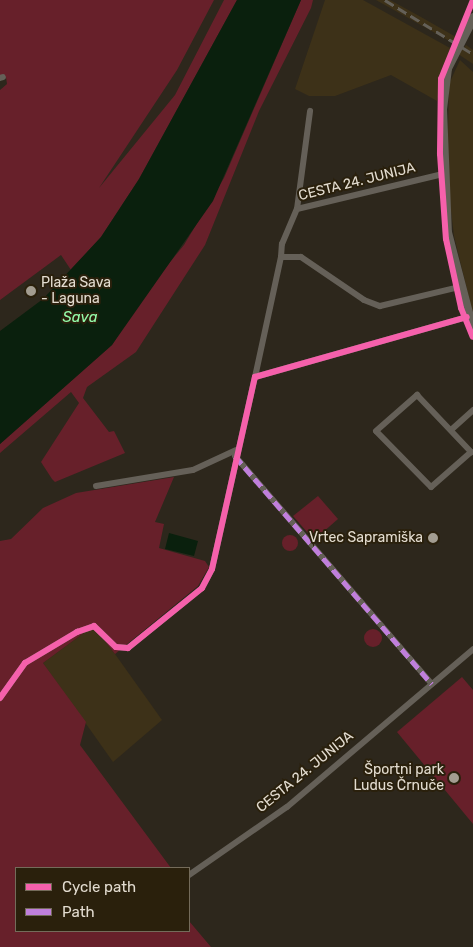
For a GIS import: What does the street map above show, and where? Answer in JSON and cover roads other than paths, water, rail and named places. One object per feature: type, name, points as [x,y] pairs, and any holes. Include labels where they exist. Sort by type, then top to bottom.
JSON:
[{"type":"street","points":[[473,17],[470,32],[444,80],[443,174],[447,232],[459,287],[473,331]]},
{"type":"street","points":[[297,209],[310,111]]},
{"type":"street","name":"CESTA 24. JUNIJA","points":[[0,698],[24,663],[87,627],[98,628],[121,649],[128,648],[202,588],[212,569],[236,453],[281,256],[282,244],[297,209],[443,174]]},
{"type":"street","points":[[281,256],[301,257],[364,300],[380,306],[459,287]]},
{"type":"street","points":[[255,376],[467,317]]},
{"type":"street","points":[[417,395],[451,430],[472,454],[431,487],[376,431],[417,395]]},
{"type":"street","points":[[451,430],[473,410]]},
{"type":"street","points":[[96,486],[193,470],[236,453],[313,547],[432,684]]},
{"type":"street","name":"CESTA 24. JUNIJA","points":[[190,874],[287,807],[473,649]]},
{"type":"water","name":"Sava","points":[[237,0],[301,0],[213,201],[112,345],[0,444],[0,331],[43,299],[101,237],[139,179]]},
{"type":"water","points":[[169,533],[198,541],[194,556],[165,549]]},
{"type":"railway","points":[[385,0],[473,54]]},
{"type":"place","name":"Plaža Sava - Laguna","points":[[31,291]]},
{"type":"place","name":"Vrtec Sapramiška","points":[[433,538]]},
{"type":"place","name":"Športni park Ludus Črnuče","points":[[454,778]]}]
